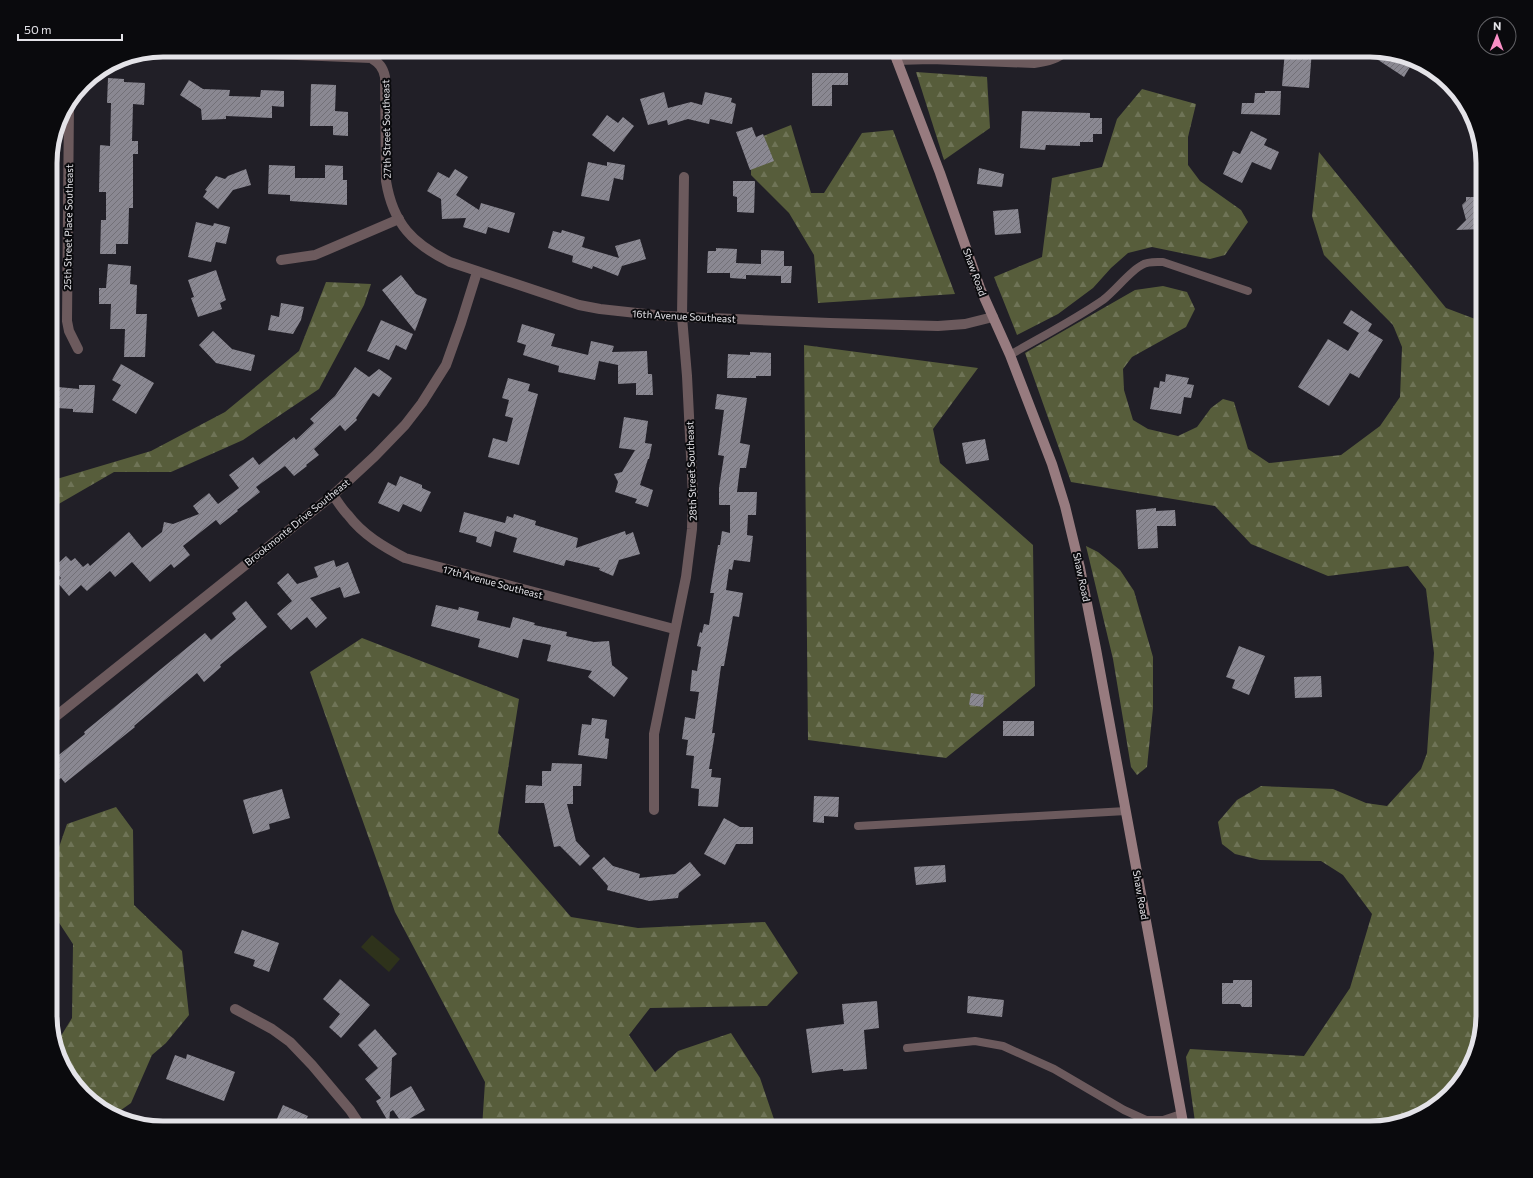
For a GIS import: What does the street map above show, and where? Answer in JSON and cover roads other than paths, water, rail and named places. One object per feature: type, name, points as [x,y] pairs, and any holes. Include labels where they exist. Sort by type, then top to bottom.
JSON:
[{"type":"main road","name":"Shaw Road","points":[[896,57],[940,173],[980,288],[1010,354],[1052,464],[1067,512],[1080,568],[1182,1121]]},
{"type":"street","name":"27th Street Southeast","points":[[361,57],[371,58],[378,62],[384,69],[386,181],[388,193],[399,219]]},
{"type":"street","points":[[913,57],[1034,63],[1049,61],[1059,57]]},
{"type":"street","name":"25th Street Place Southeast","points":[[69,114],[67,321],[69,331],[78,349]]},
{"type":"street","name":"28th Street Southeast","points":[[654,810],[654,734],[686,577],[692,529],[693,496],[690,428],[682,317],[684,177]]},
{"type":"street","points":[[280,260],[314,255],[399,219]]},
{"type":"street","name":"16th Avenue Southeast","points":[[399,219],[404,228],[420,245],[432,254],[478,272],[579,305],[600,309],[682,317],[938,326],[965,324],[993,317]]},
{"type":"street","name":"Brookmonte Drive Southeast","points":[[57,715],[333,495],[375,456],[400,430],[422,403],[446,365],[478,272]]},
{"type":"street","name":"17th Avenue Southeast","points":[[333,495],[348,516],[362,531],[382,546],[405,558],[674,630]]},
{"type":"street","points":[[235,1009],[272,1028],[290,1042],[312,1065],[350,1110],[357,1121]]},
{"type":"lane","points":[[1010,354],[1085,311],[1113,291],[1143,264],[1163,262],[1248,291]]},
{"type":"lane","points":[[858,826],[1126,811]]},
{"type":"lane","points":[[907,1048],[975,1041],[1003,1046],[1054,1069],[1124,1110],[1146,1120],[1163,1120],[1181,1114]]}]
